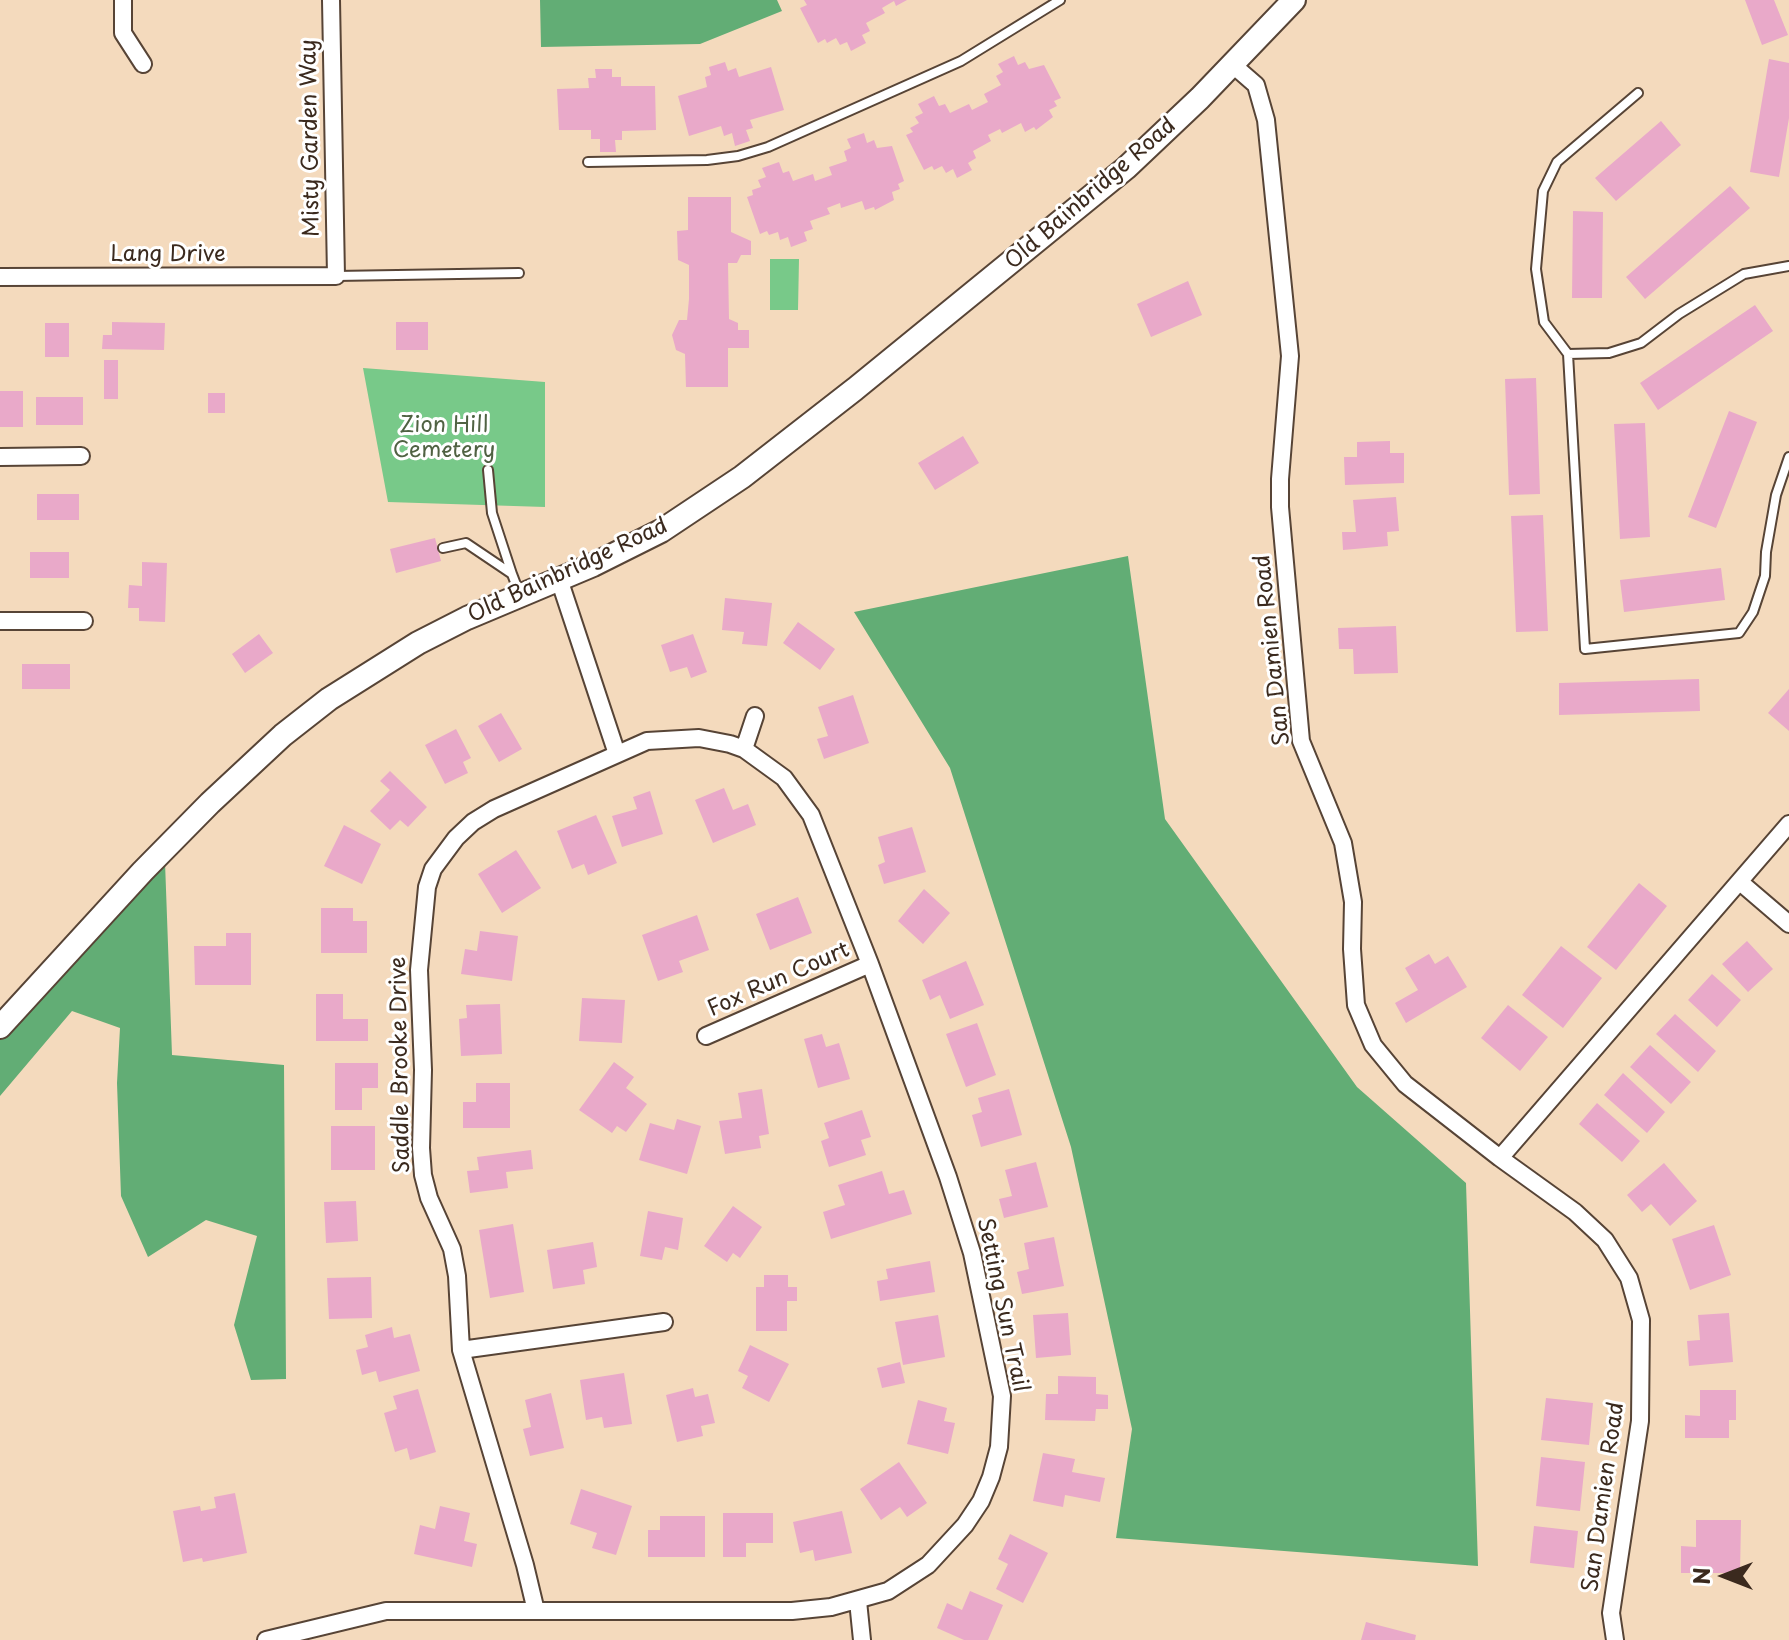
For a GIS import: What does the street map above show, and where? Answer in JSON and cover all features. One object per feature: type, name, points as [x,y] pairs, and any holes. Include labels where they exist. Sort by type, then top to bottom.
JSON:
[{"type":"main road","name":"Old Bainbridge Road","points":[[0,1027],[143,871],[283,735],[372,669],[418,643],[661,531],[742,477],[1126,168],[1233,65],[1294,0]]},
{"type":"street","points":[[123,0],[123,33],[143,64]]},
{"type":"street","name":"Misty Garden Way","points":[[331,0],[336,276]]},
{"type":"street","name":"San Damien Road","points":[[1233,65],[1256,85],[1266,120],[1290,356],[1280,507],[1301,741],[1343,843],[1353,902],[1356,1005],[1373,1045],[1405,1084],[1575,1212],[1605,1240],[1629,1278],[1641,1320],[1640,1421],[1611,1613],[1615,1640]]},
{"type":"street","name":"Lang Drive","points":[[0,277],[336,276]]},
{"type":"street","points":[[0,457],[81,456]]},
{"type":"street","points":[[559,579],[617,754]]},
{"type":"street","points":[[0,621],[84,621]]},
{"type":"street","points":[[744,749],[755,716]]},
{"type":"street","name":"Setting Sun Trail","points":[[266,1640],[386,1611],[792,1611],[858,1601],[888,1591],[928,1565],[965,1525],[991,1477],[999,1447],[1002,1396],[972,1253],[948,1177],[870,964],[811,815],[784,778],[744,749],[699,738],[671,738],[647,741],[617,754]]},
{"type":"street","name":"Saddle Brooke Drive","points":[[536,1611],[461,1350],[457,1276],[452,1249],[429,1198],[423,1175],[419,970],[423,912],[433,869],[443,853],[473,822],[494,809],[617,754]]},
{"type":"street","points":[[1500,1158],[1789,824]]},
{"type":"street","points":[[1740,882],[1789,924]]},
{"type":"street","name":"Fox Run Court","points":[[706,1036],[870,964]]},
{"type":"street","points":[[461,1350],[664,1322]]},
{"type":"street","points":[[858,1601],[862,1640]]},
{"type":"lane","points":[[588,162],[707,160],[738,156],[768,147],[961,61],[1060,0]]},
{"type":"lane","points":[[1638,93],[1557,162],[1543,191],[1536,269],[1544,322],[1568,354],[1585,649],[1739,633],[1753,612],[1765,576],[1776,495],[1789,457]]},
{"type":"lane","points":[[1568,354],[1609,353],[1641,343],[1679,314],[1744,274],[1789,266]]},
{"type":"lane","points":[[336,276],[519,273]]},
{"type":"lane","points":[[488,470],[492,513],[521,596]]},
{"type":"lane","points":[[443,548],[466,543],[512,574]]},
{"type":"green space","points":[[540,0],[777,0],[782,11],[700,44],[541,47]]},
{"type":"green space","points":[[770,259],[799,259],[798,310],[770,310]]},
{"type":"green space","name":"Zion Hill Cemetery","points":[[363,368],[545,382],[545,507],[388,502]]},
{"type":"green space","points":[[1128,556],[1165,819],[1357,1087],[1466,1183],[1478,1566],[1116,1538],[1132,1429],[1071,1147],[950,768],[854,612]]},
{"type":"green space","points":[[165,862],[172,1055],[284,1065],[286,1379],[251,1380],[234,1325],[257,1236],[206,1220],[148,1257],[121,1196],[117,1083],[120,1028],[72,1011],[0,1096],[0,1040]]},
{"type":"building","points":[[804,0],[907,0],[896,6],[894,1],[882,8],[885,13],[866,23],[870,31],[862,35],[866,43],[851,51],[847,42],[840,45],[836,38],[827,43],[825,39],[818,43],[800,8],[807,5]]},
{"type":"building","points":[[1745,0],[1774,0],[1788,35],[1762,45]]},
{"type":"building","points":[[1014,56],[1018,65],[1025,62],[1029,69],[1044,65],[1061,98],[1054,101],[1057,106],[1049,110],[1053,117],[1036,130],[1034,127],[1025,132],[1021,123],[1002,133],[1000,129],[988,135],[991,141],[973,151],[976,158],[968,163],[972,170],[957,178],[953,169],[946,173],[942,166],[924,170],[906,135],[913,132],[910,128],[919,123],[915,117],[923,113],[918,104],[934,96],[939,106],[945,104],[950,113],[969,104],[972,110],[988,102],[984,94],[1001,85],[996,76],[1003,72],[998,64]]},
{"type":"building","points":[[1769,59],[1789,63],[1789,118],[1779,177],[1750,172]]},
{"type":"building","points":[[725,62],[728,71],[736,68],[739,77],[771,67],[784,110],[750,120],[753,128],[746,130],[750,141],[735,146],[732,133],[724,136],[721,126],[689,136],[678,96],[707,87],[705,77],[711,75],[709,67]]},
{"type":"building","points":[[595,69],[612,69],[612,77],[621,77],[621,86],[655,86],[656,130],[622,131],[622,140],[615,140],[616,152],[600,152],[600,139],[591,139],[591,130],[559,130],[557,89],[589,88],[588,78],[596,78]]},
{"type":"building","points":[[1661,121],[1681,145],[1616,201],[1595,178]]},
{"type":"building","points":[[864,133],[867,143],[874,140],[877,148],[892,146],[904,181],[898,184],[900,189],[892,192],[894,200],[875,210],[874,207],[865,210],[862,201],[841,208],[840,203],[827,208],[830,214],[810,221],[813,229],[804,232],[807,241],[791,247],[788,237],[780,240],[778,232],[760,234],[747,197],[753,195],[752,190],[761,187],[758,180],[766,177],[762,168],[779,162],[783,173],[789,171],[793,181],[813,174],[815,181],[832,175],[829,167],[847,161],[844,151],[851,148],[847,139]]},
{"type":"building","points":[[1730,186],[1750,208],[1645,299],[1626,277]]},
{"type":"building","points":[[688,197],[731,197],[731,232],[751,241],[751,255],[741,255],[737,263],[728,263],[729,319],[738,323],[738,330],[749,330],[749,348],[728,348],[728,387],[686,387],[685,354],[676,350],[672,335],[679,320],[687,320],[689,265],[678,260],[677,231],[688,230]]},
{"type":"building","points":[[1573,211],[1603,212],[1602,298],[1572,298]]},
{"type":"building","points":[[1188,281],[1202,315],[1151,337],[1137,304]]},
{"type":"building","points":[[1755,305],[1773,331],[1658,410],[1640,383]]},
{"type":"building","points":[[112,322],[165,323],[164,350],[102,349],[103,335],[112,335]]},
{"type":"building","points":[[396,322],[428,322],[428,350],[396,350]]},
{"type":"building","points":[[45,323],[69,323],[69,357],[45,357]]},
{"type":"building","points":[[104,360],[118,360],[118,399],[104,399]]},
{"type":"building","points":[[1536,378],[1540,494],[1509,495],[1505,379]]},
{"type":"building","points":[[0,391],[23,391],[23,427],[0,427]]},
{"type":"building","points":[[208,393],[225,393],[225,413],[208,413]]},
{"type":"building","points":[[36,397],[83,397],[83,425],[36,425]]},
{"type":"building","points":[[1729,411],[1757,422],[1716,528],[1688,517]]},
{"type":"building","points":[[1645,423],[1650,537],[1620,539],[1614,424]]},
{"type":"building","points":[[963,436],[979,463],[935,490],[918,463]]},
{"type":"building","points":[[1390,441],[1390,453],[1404,453],[1404,483],[1345,485],[1344,457],[1357,457],[1357,442]]},
{"type":"building","points":[[37,494],[79,494],[79,520],[37,520]]},
{"type":"building","points":[[1396,497],[1399,531],[1387,532],[1388,546],[1343,550],[1342,532],[1356,532],[1353,500]]},
{"type":"building","points":[[1543,515],[1548,631],[1516,632],[1511,516]]},
{"type":"building","points":[[435,538],[441,561],[396,573],[390,549]]},
{"type":"building","points":[[30,552],[69,552],[69,578],[30,578]]},
{"type":"building","points":[[142,562],[167,563],[165,622],[139,621],[139,608],[128,608],[129,585],[142,586]]},
{"type":"building","points":[[1721,568],[1725,600],[1624,612],[1620,580]]},
{"type":"building","points":[[725,598],[772,603],[767,646],[742,644],[744,632],[722,630]]},
{"type":"building","points":[[798,622],[835,649],[820,670],[783,643]]},
{"type":"building","points":[[1396,626],[1398,673],[1354,674],[1353,649],[1339,649],[1338,628]]},
{"type":"building","points":[[259,634],[273,653],[245,673],[232,654]]},
{"type":"building","points":[[693,634],[707,672],[691,678],[687,667],[670,672],[661,645]]},
{"type":"building","points":[[22,664],[70,664],[70,689],[22,689]]},
{"type":"building","points":[[1699,679],[1700,711],[1559,715],[1559,683]]},
{"type":"building","points":[[1789,689],[1789,731],[1768,713]]},
{"type":"building","points":[[853,695],[869,743],[824,759],[817,739],[828,736],[818,707]]},
{"type":"building","points":[[501,713],[522,749],[499,762],[478,726]]},
{"type":"building","points":[[456,729],[471,758],[463,762],[468,773],[445,784],[425,745]]},
{"type":"building","points":[[390,771],[427,807],[408,827],[400,820],[390,830],[370,811],[390,790],[380,781]]},
{"type":"building","points":[[724,788],[733,810],[748,804],[756,825],[713,843],[695,800]]},
{"type":"building","points":[[650,791],[663,834],[622,847],[612,816],[637,809],[633,797]]},
{"type":"building","points":[[596,815],[617,863],[588,875],[584,864],[572,869],[557,831]]},
{"type":"building","points":[[344,825],[381,844],[362,884],[324,866]]},
{"type":"building","points":[[912,827],[926,872],[884,884],[878,865],[885,862],[878,837]]},
{"type":"building","points":[[516,850],[541,888],[502,913],[478,874]]},
{"type":"building","points":[[1639,883],[1667,906],[1616,970],[1587,947]]},
{"type":"building","points":[[924,889],[950,913],[923,944],[898,921]]},
{"type":"building","points":[[798,897],[812,933],[770,950],[756,914]]},
{"type":"building","points":[[321,908],[353,908],[353,921],[367,921],[367,953],[321,953]]},
{"type":"building","points":[[697,915],[709,950],[679,961],[683,972],[658,981],[642,935]]},
{"type":"building","points":[[480,931],[518,936],[512,981],[461,974],[465,949],[477,951]]},
{"type":"building","points":[[226,933],[251,933],[251,985],[195,985],[194,946],[226,946]]},
{"type":"building","points":[[1747,941],[1773,969],[1748,992],[1722,964]]},
{"type":"building","points":[[1561,946],[1602,978],[1563,1028],[1522,995]]},
{"type":"building","points":[[1429,954],[1435,964],[1448,956],[1467,987],[1406,1023],[1395,1003],[1418,990],[1405,968]]},
{"type":"building","points":[[966,961],[984,1005],[950,1019],[940,995],[930,1000],[922,980]]},
{"type":"building","points":[[1712,974],[1741,1000],[1717,1027],[1688,1000]]},
{"type":"building","points":[[316,994],[343,994],[343,1019],[368,1019],[368,1041],[316,1041]]},
{"type":"building","points":[[582,998],[625,1000],[622,1043],[579,1041]]},
{"type":"building","points":[[500,1004],[502,1054],[461,1056],[459,1019],[467,1018],[466,1005]]},
{"type":"building","points":[[1508,1005],[1548,1037],[1520,1071],[1481,1038]]},
{"type":"building","points":[[1675,1014],[1716,1051],[1698,1072],[1656,1034]]},
{"type":"building","points":[[977,1023],[996,1075],[966,1087],[946,1034]]},
{"type":"building","points":[[822,1034],[826,1047],[839,1043],[850,1079],[818,1088],[804,1039]]},
{"type":"building","points":[[1650,1045],[1691,1082],[1671,1104],[1630,1067]]},
{"type":"building","points":[[614,1062],[634,1077],[626,1088],[647,1104],[626,1132],[617,1126],[612,1133],[579,1110]]},
{"type":"building","points":[[335,1063],[378,1063],[378,1088],[362,1088],[362,1110],[335,1110]]},
{"type":"building","points":[[1623,1073],[1665,1112],[1647,1133],[1604,1095]]},
{"type":"building","points":[[476,1083],[510,1083],[510,1128],[463,1128],[463,1102],[476,1102]]},
{"type":"building","points":[[762,1089],[769,1134],[759,1136],[761,1148],[725,1154],[719,1121],[742,1118],[738,1093]]},
{"type":"building","points":[[1009,1089],[1022,1135],[981,1147],[972,1115],[982,1112],[978,1098]]},
{"type":"building","points":[[1597,1103],[1640,1141],[1622,1162],[1579,1124]]},
{"type":"building","points":[[862,1110],[871,1137],[861,1140],[866,1155],[829,1167],[821,1141],[829,1138],[824,1123]]},
{"type":"building","points":[[677,1119],[701,1126],[687,1174],[639,1160],[650,1123],[674,1130]]},
{"type":"building","points":[[331,1126],[375,1126],[375,1170],[331,1170]]},
{"type":"building","points":[[531,1150],[533,1169],[506,1172],[508,1188],[470,1193],[467,1171],[479,1170],[477,1157]]},
{"type":"building","points":[[1036,1162],[1048,1207],[1004,1218],[999,1199],[1012,1196],[1005,1170]]},
{"type":"building","points":[[1664,1163],[1697,1201],[1670,1226],[1651,1204],[1642,1212],[1627,1195]]},
{"type":"building","points":[[882,1171],[889,1194],[904,1190],[912,1214],[831,1239],[823,1212],[845,1205],[838,1185]]},
{"type":"building","points":[[356,1201],[358,1241],[326,1243],[324,1202]]},
{"type":"building","points":[[733,1206],[762,1227],[740,1258],[733,1253],[727,1262],[704,1246]]},
{"type":"building","points":[[648,1211],[683,1218],[678,1250],[665,1247],[662,1260],[640,1256]]},
{"type":"building","points":[[513,1224],[524,1292],[490,1298],[479,1230]]},
{"type":"building","points":[[1714,1225],[1731,1275],[1690,1290],[1672,1239]]},
{"type":"building","points":[[1054,1237],[1064,1286],[1022,1294],[1017,1272],[1029,1269],[1024,1243]]},
{"type":"building","points":[[593,1242],[597,1267],[583,1270],[585,1284],[553,1289],[547,1250]]},
{"type":"building","points":[[930,1261],[935,1292],[880,1301],[877,1281],[888,1279],[886,1269]]},
{"type":"building","points":[[764,1275],[788,1275],[788,1287],[797,1287],[797,1301],[787,1301],[787,1331],[756,1331],[756,1287],[764,1287]]},
{"type":"building","points":[[371,1277],[372,1318],[329,1319],[327,1278]]},
{"type":"building","points":[[1068,1313],[1071,1355],[1036,1358],[1033,1315]]},
{"type":"building","points":[[1729,1313],[1733,1362],[1689,1366],[1687,1341],[1700,1340],[1698,1315]]},
{"type":"building","points":[[938,1315],[945,1357],[903,1365],[895,1322]]},
{"type":"building","points":[[392,1327],[394,1338],[410,1334],[420,1371],[379,1382],[376,1371],[362,1375],[356,1350],[368,1347],[365,1335]]},
{"type":"building","points":[[750,1345],[789,1364],[769,1402],[742,1388],[748,1376],[738,1371]]},
{"type":"building","points":[[900,1362],[905,1383],[882,1388],[877,1368]]},
{"type":"building","points":[[624,1373],[632,1424],[604,1428],[602,1417],[586,1420],[580,1380]]},
{"type":"building","points":[[1058,1376],[1096,1377],[1096,1394],[1108,1395],[1108,1409],[1096,1409],[1095,1421],[1045,1420],[1046,1394],[1058,1394]]},
{"type":"building","points":[[693,1388],[695,1397],[708,1394],[715,1423],[701,1426],[703,1436],[677,1442],[666,1395]]},
{"type":"building","points":[[418,1389],[436,1452],[410,1460],[407,1448],[395,1452],[384,1413],[397,1409],[393,1396]]},
{"type":"building","points":[[1700,1390],[1736,1390],[1736,1420],[1729,1420],[1729,1438],[1685,1438],[1685,1415],[1700,1416]]},
{"type":"building","points":[[551,1393],[564,1448],[530,1456],[523,1429],[531,1427],[525,1400]]},
{"type":"building","points":[[1546,1398],[1593,1403],[1589,1445],[1541,1440]]},
{"type":"building","points":[[918,1400],[947,1408],[944,1421],[955,1423],[948,1454],[907,1444]]},
{"type":"building","points":[[1043,1453],[1075,1459],[1072,1472],[1105,1478],[1100,1502],[1065,1495],[1063,1507],[1033,1501]]},
{"type":"building","points":[[1541,1457],[1585,1462],[1580,1511],[1536,1506]]},
{"type":"building","points":[[899,1462],[927,1503],[907,1517],[900,1507],[881,1520],[860,1489]]},
{"type":"building","points":[[581,1489],[632,1506],[616,1555],[592,1548],[597,1533],[570,1524]]},
{"type":"building","points":[[235,1493],[247,1553],[203,1562],[202,1558],[183,1562],[173,1511],[200,1506],[201,1511],[216,1508],[214,1497]]},
{"type":"building","points":[[440,1506],[470,1513],[464,1541],[477,1544],[472,1567],[414,1554],[420,1525],[435,1529]]},
{"type":"building","points":[[842,1511],[852,1553],[815,1561],[813,1550],[800,1553],[793,1522]]},
{"type":"building","points":[[723,1513],[773,1513],[773,1543],[746,1543],[746,1557],[723,1557]]},
{"type":"building","points":[[660,1516],[705,1516],[705,1557],[648,1557],[648,1530],[660,1530]]},
{"type":"building","points":[[1696,1520],[1741,1520],[1740,1573],[1681,1573],[1681,1546],[1696,1547]]},
{"type":"building","points":[[1534,1526],[1578,1531],[1574,1568],[1530,1563]]},
{"type":"building","points":[[1010,1534],[1048,1553],[1023,1603],[996,1589],[1008,1564],[998,1559]]},
{"type":"building","points":[[970,1591],[1003,1605],[988,1640],[964,1640],[937,1628],[947,1603],[962,1610]]},
{"type":"building","points":[[1366,1622],[1416,1635],[1415,1640],[1361,1640]]}]
